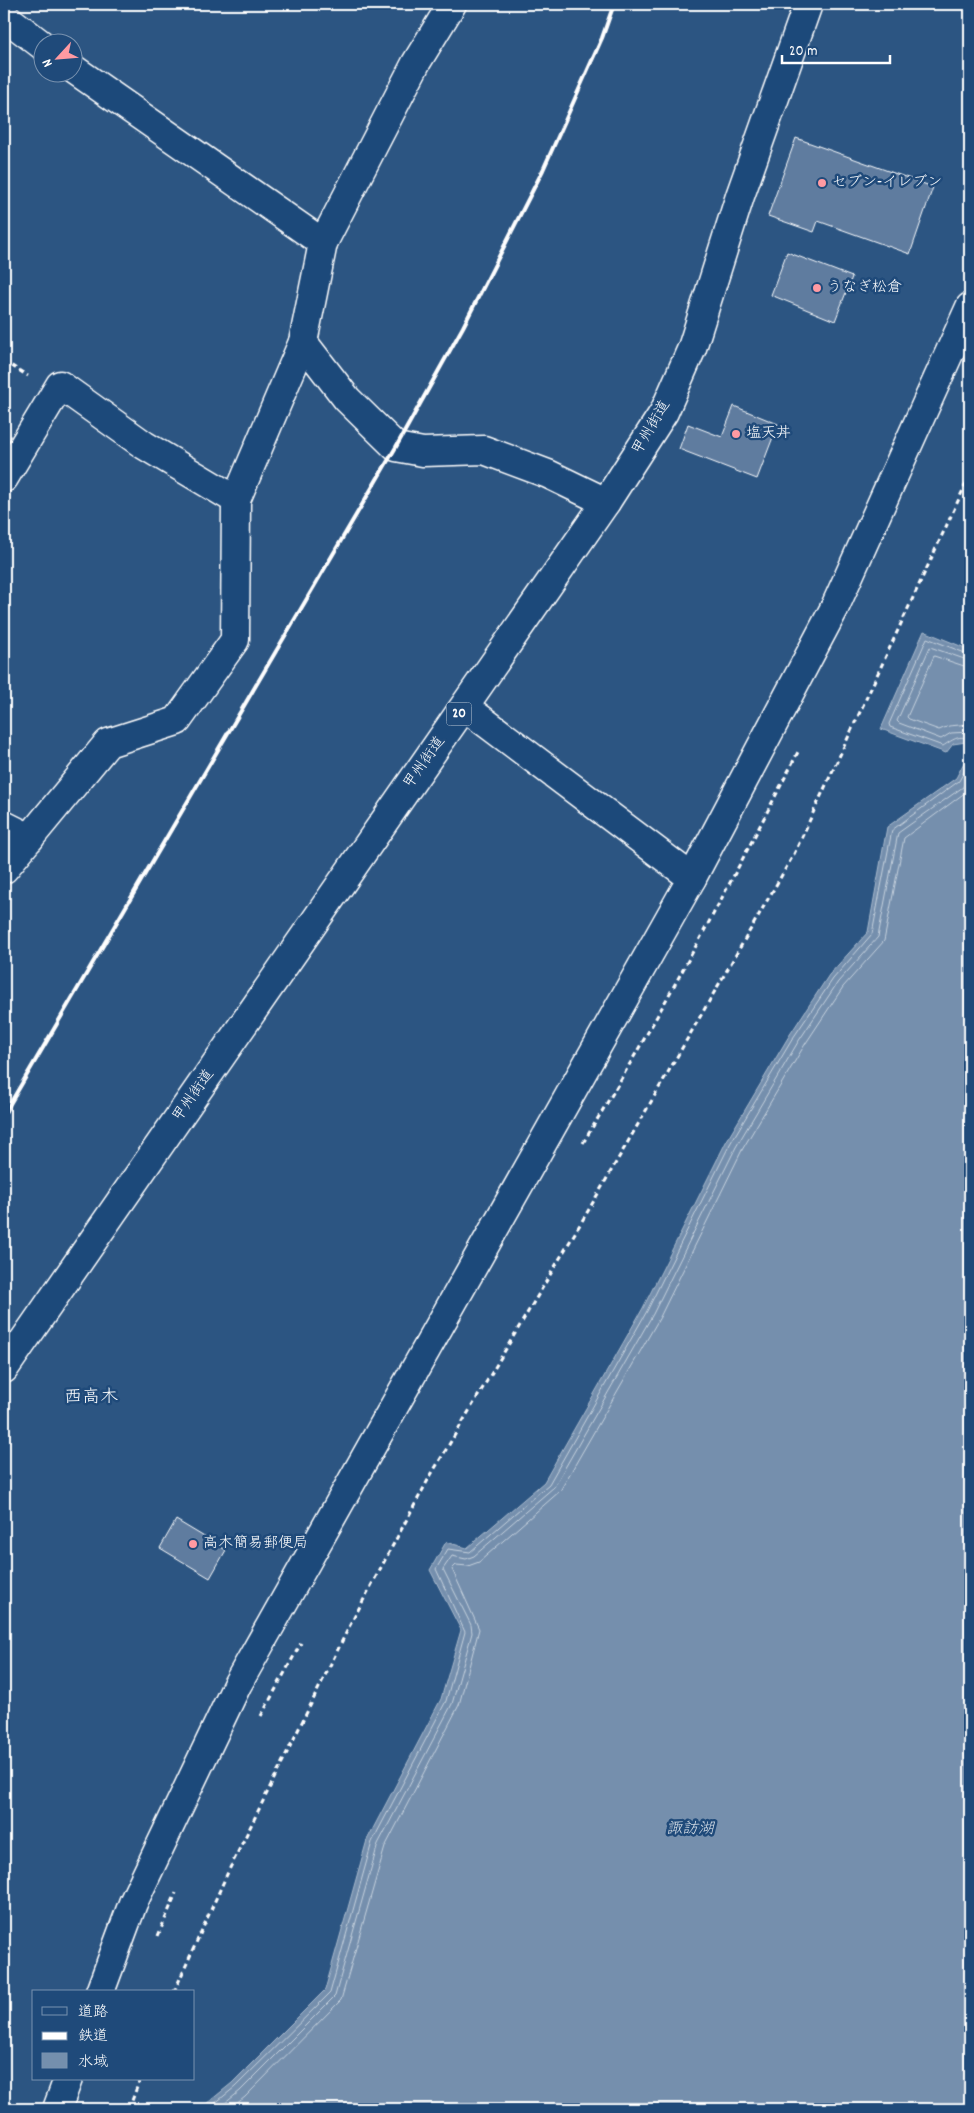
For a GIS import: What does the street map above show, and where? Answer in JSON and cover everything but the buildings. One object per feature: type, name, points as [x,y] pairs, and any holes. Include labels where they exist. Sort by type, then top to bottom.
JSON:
[{"type":"main road","points":[[4,869],[108,744],[177,721],[236,640],[236,500],[303,342],[323,243],[416,63],[452,4]]},
{"type":"main road","name":"甲州街道","points":[[4,1369],[465,707],[606,502],[664,412],[692,348],[740,196],[808,4]]},
{"type":"main road","points":[[4,16],[32,37]]},
{"type":"main road","points":[[82,75],[323,243]]},
{"type":"main road","points":[[101,1990],[133,1903],[236,1685],[692,878],[834,609],[970,307]]},
{"type":"main road","points":[[303,342],[347,400],[396,447],[423,452],[484,450],[548,474],[606,502]]},
{"type":"main road","points":[[4,478],[60,385],[144,445],[236,500]]},
{"type":"main road","points":[[465,707],[692,878]]},
{"type":"main road","points":[[4,825],[30,838]]},
{"type":"main road","points":[[57,2109],[68,2080]]},
{"type":"path","points":[[175,1990],[232,1863],[350,1625],[428,1480],[588,1211],[794,854],[970,475]]},
{"type":"path","points":[[129,2109],[140,2080]]},
{"type":"water","points":[[924,631],[970,650],[970,748],[966,742],[953,744],[946,753],[881,729]]},
{"type":"water","name":"諏訪湖","points":[[970,751],[970,2109],[200,2109],[232,2083],[325,1990],[367,1840],[441,1699],[461,1630],[430,1570],[446,1542],[467,1548],[544,1482],[643,1308],[726,1142],[789,1036],[829,975],[868,932],[887,827],[956,778]]},
{"type":"railway","points":[[4,1114],[396,447],[463,327],[543,170],[602,38],[614,4]]},
{"type":"place","name":"セブン-イレブン","points":[[822,183]]},
{"type":"place","name":"うなぎ松倉","points":[[817,288]]},
{"type":"place","name":"塩天丼","points":[[736,434]]},
{"type":"place","name":"高木簡易郵便局","points":[[193,1544]]},
{"type":"district","name":"西高木","points":[[91,1398]]}]
